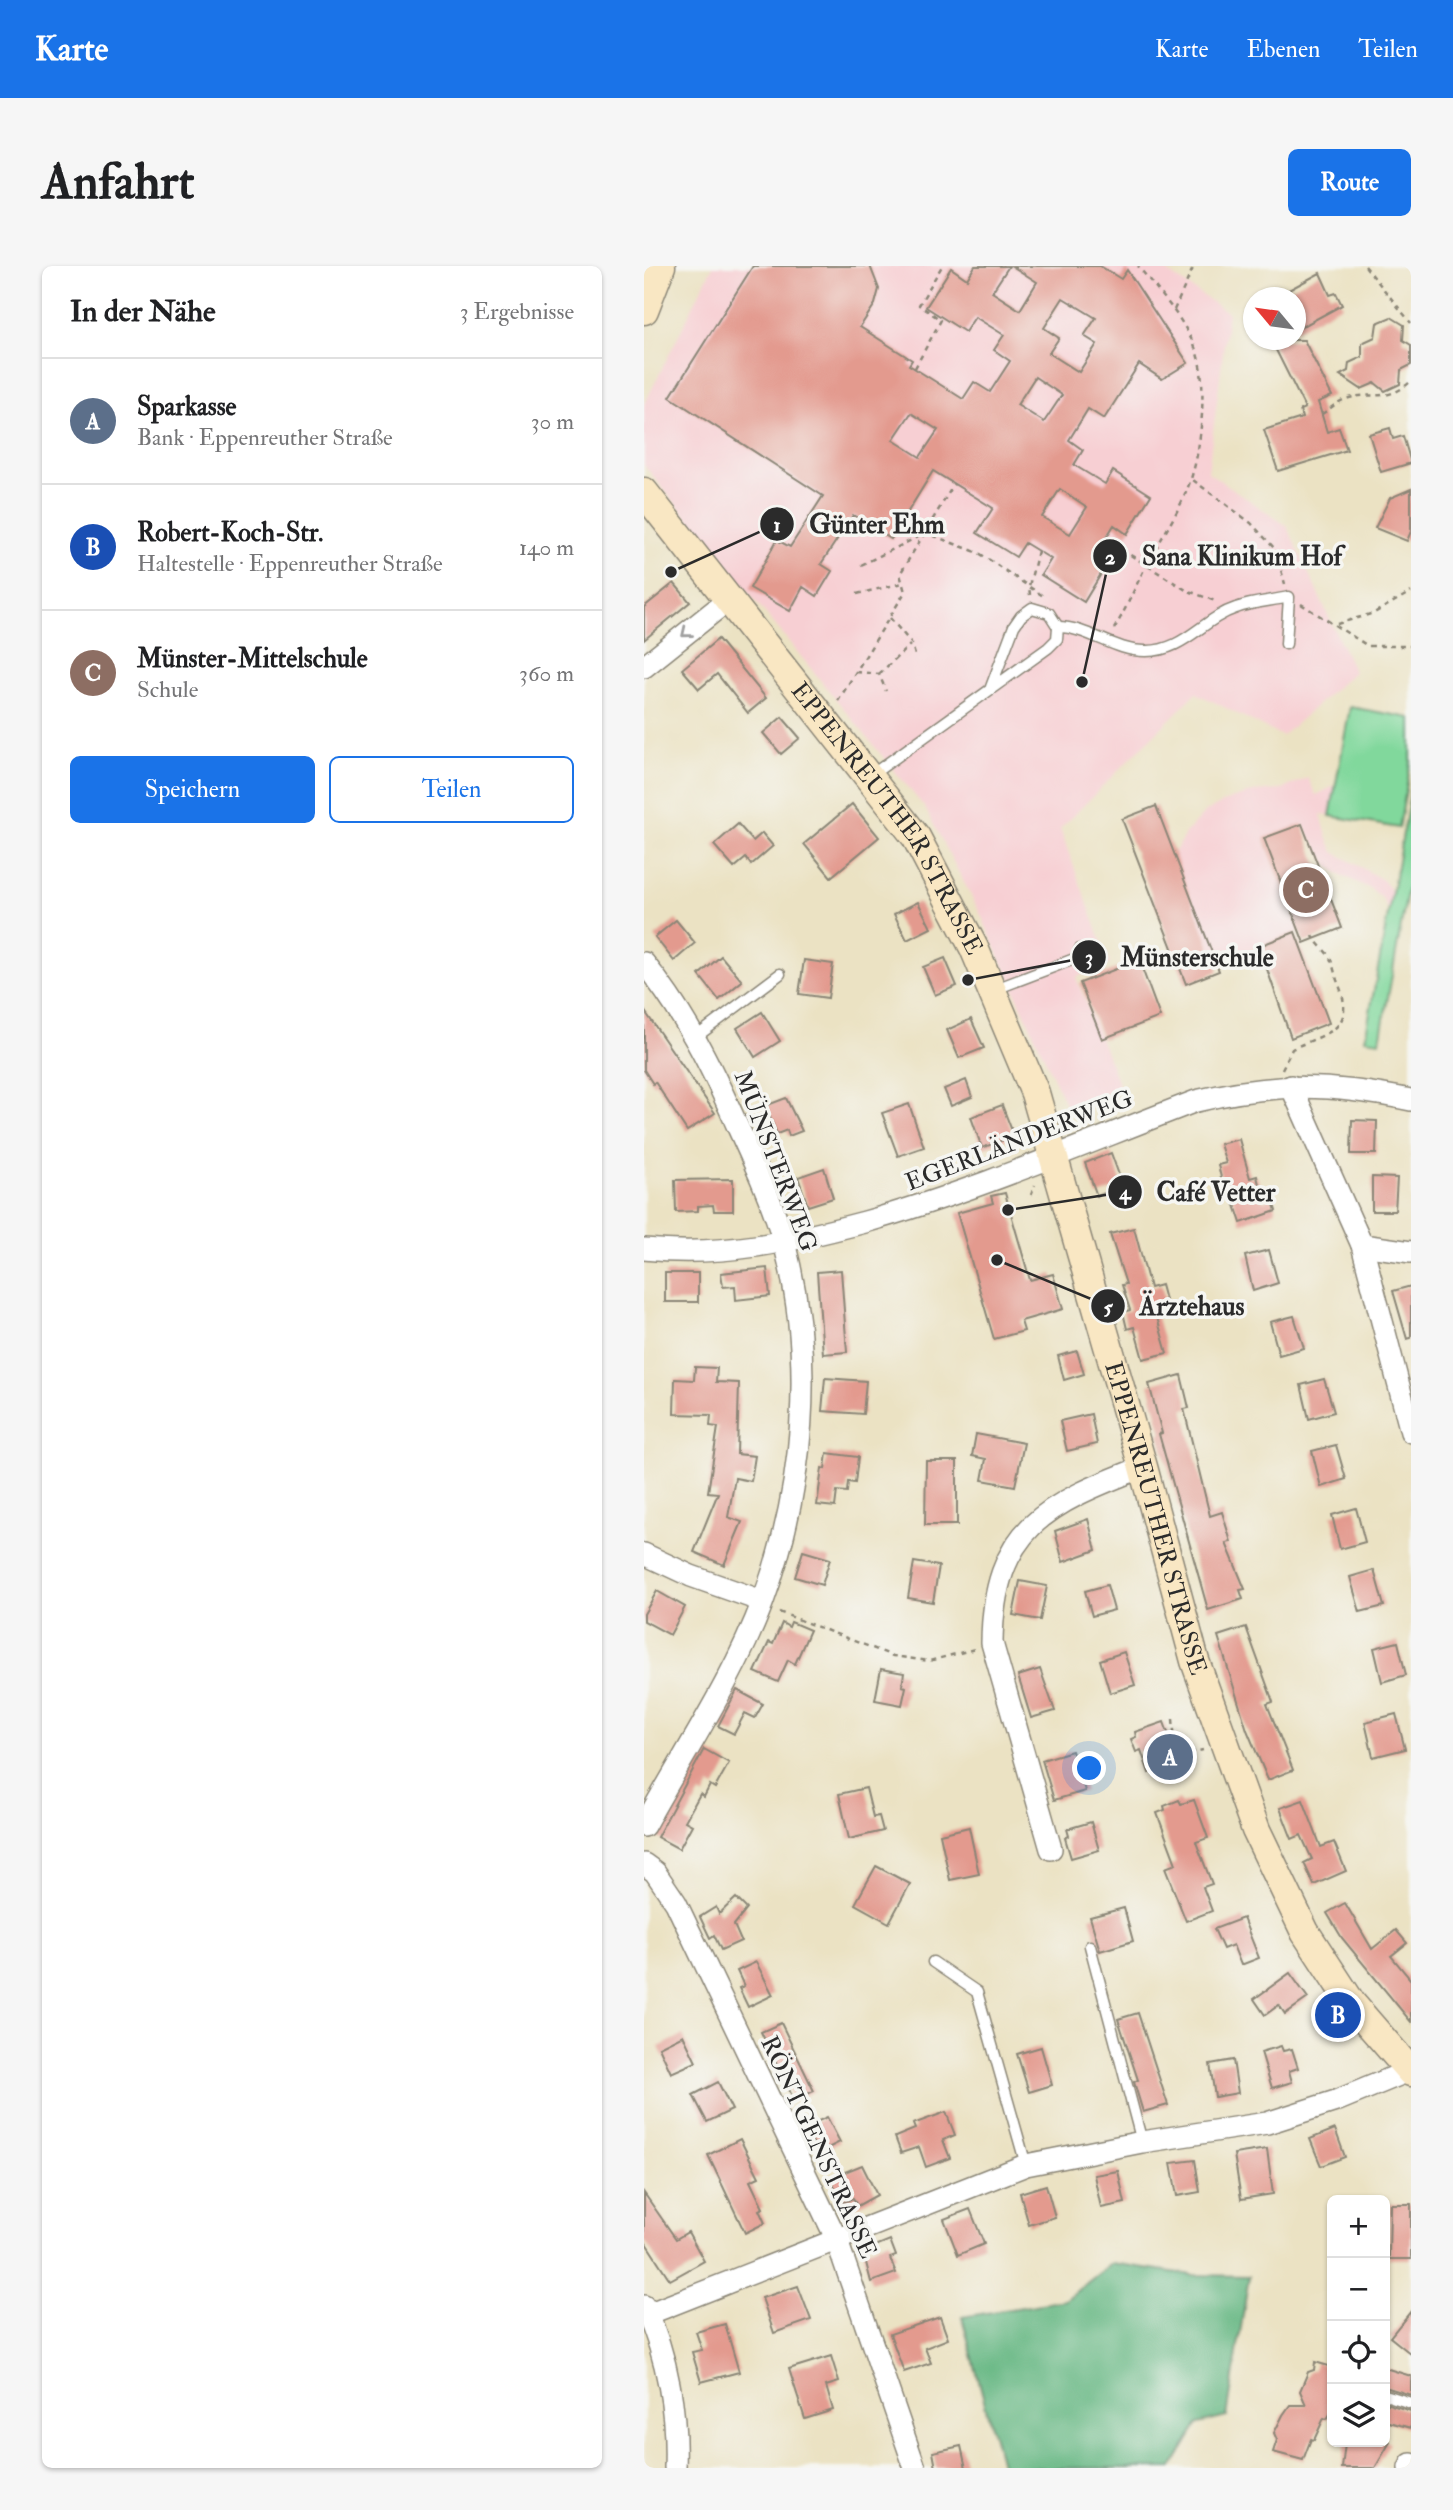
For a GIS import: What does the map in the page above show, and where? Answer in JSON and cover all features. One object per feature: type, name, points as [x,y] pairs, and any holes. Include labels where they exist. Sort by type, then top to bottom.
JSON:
[{"type":"main road","points":[[644,310],[661,266]]},
{"type":"main road","name":"EPPENREUTHER STRASSE","points":[[644,492],[916,837],[974,948],[1035,1093],[1143,1467],[1195,1661],[1223,1746],[1256,1830],[1305,1932],[1352,2004],[1411,2071]]},
{"type":"street","points":[[644,667],[728,600]]},
{"type":"street","name":"MÜNSTERWEG","points":[[644,963],[676,1002],[696,1037],[747,1146],[784,1244],[799,1319],[801,1406],[789,1505],[762,1601],[730,1671],[644,1826]]},
{"type":"street","points":[[1285,1087],[1362,1245],[1411,1432]]},
{"type":"street","name":"EGERLÄNDERWEG","points":[[644,1249],[726,1252],[784,1244],[927,1205],[1196,1101],[1236,1091],[1285,1087],[1353,1088],[1411,1100]]},
{"type":"street","points":[[1362,1245],[1411,1252]]},
{"type":"street","points":[[1051,1849],[992,1643],[992,1614],[1000,1578],[1026,1530],[1046,1512],[1076,1493],[1143,1467]]},
{"type":"street","points":[[644,1554],[691,1576],[762,1601]]},
{"type":"street","name":"RÖNTGENSTRASSE","points":[[644,1864],[655,1872],[676,1903],[836,2238],[915,2468]]},
{"type":"street","points":[[675,2468],[675,2418],[670,2388],[646,2310],[1026,2165],[1142,2142],[1267,2123],[1336,2101],[1411,2071]]},
{"type":"lane","points":[[1058,627],[1077,627],[1107,641],[1144,651],[1175,647],[1234,608],[1289,597],[1286,644]]},
{"type":"lane","points":[[870,776],[1058,639],[1058,627],[1049,613],[1032,608],[1021,616],[1014,626],[991,687]]},
{"type":"lane","points":[[991,991],[1082,956],[1080,949]]},
{"type":"lane","points":[[696,1037],[780,974]]},
{"type":"lane","points":[[1090,1946],[1142,2142]]},
{"type":"lane","points":[[933,1962],[977,1992],[1026,2165]]},
{"type":"lane","points":[[1390,2397],[1411,2403]]},
{"type":"path","points":[[915,368],[941,320],[919,305],[942,266]]},
{"type":"path","points":[[1107,641],[1130,603],[1147,564],[1173,522],[1193,480],[1198,459],[1203,377],[1194,345],[1174,310],[1139,266]]},
{"type":"path","points":[[1174,310],[1194,266]]},
{"type":"path","points":[[1365,266],[1411,323]]},
{"type":"path","points":[[1322,414],[1346,399],[1386,396],[1400,391],[1411,381]]},
{"type":"path","points":[[1193,480],[1251,523],[1275,549],[1289,597],[1337,624],[1353,638],[1368,646],[1411,646]]},
{"type":"path","points":[[826,722],[905,592],[900,574],[954,484]]},
{"type":"path","points":[[861,565],[926,533],[978,553],[1046,599]]},
{"type":"path","points":[[1105,539],[1186,590],[1234,608]]},
{"type":"path","points":[[1032,608],[1029,586],[1038,551]]},
{"type":"path","points":[[857,594],[903,583]]},
{"type":"path","points":[[1337,624],[1374,613],[1411,592]]},
{"type":"path","points":[[890,618],[912,644],[916,659]]},
{"type":"path","points":[[856,672],[879,674],[912,644]]},
{"type":"path","points":[[879,674],[886,691]]},
{"type":"path","points":[[1285,1087],[1282,1066],[1292,1049],[1335,1029],[1344,1012],[1345,1003],[1329,956],[1313,936]]},
{"type":"path","points":[[762,1601],[775,1610],[893,1656],[929,1661],[992,1643]]},
{"type":"path","points":[[1173,1719],[1176,1755],[1223,1746]]},
{"type":"shaded area","points":[[713,266],[1159,266],[1228,313],[1208,472],[1287,526],[1354,672],[1282,736],[1196,693],[1060,829],[1110,964],[1076,977],[1120,1088],[1067,1108],[980,913],[925,808],[644,465],[644,405]]},
{"type":"shaded area","points":[[1308,778],[1316,795],[1336,785],[1330,816],[1321,814],[1327,837],[1334,852],[1383,880],[1392,892],[1389,912],[1382,898],[1371,889],[1339,874],[1327,864],[1302,824],[1264,839],[1299,931],[1216,963],[1174,853],[1185,834],[1205,812],[1228,800],[1253,792],[1280,790]]},
{"type":"green space","points":[[1350,707],[1411,718],[1411,762],[1399,828],[1330,816]]},
{"type":"green space","points":[[1411,790],[1411,871],[1380,1041],[1365,1039]]},
{"type":"green space","points":[[1112,2263],[1192,2275],[1249,2276],[1227,2417],[1198,2424],[1172,2468],[1002,2468],[962,2317],[1065,2300]]},
{"type":"building","points":[[753,266],[870,266],[879,289],[875,304],[860,327],[912,360],[909,365],[963,399],[974,382],[990,392],[1010,361],[994,350],[1004,335],[975,317],[965,332],[926,307],[951,268],[967,279],[975,266],[1009,266],[992,292],[1020,310],[1037,282],[1012,266],[1100,266],[1121,279],[1127,270],[1188,363],[1162,379],[1139,364],[1104,419],[1088,409],[1069,440],[1083,450],[1074,465],[1105,484],[1113,471],[1151,495],[1127,534],[1114,525],[1095,556],[1107,564],[1084,602],[1041,575],[1051,559],[1025,543],[1016,557],[977,533],[993,508],[933,471],[891,539],[853,515],[821,564],[832,571],[817,596],[803,587],[790,611],[750,588],[777,540],[790,547],[823,496],[670,397]],"holes":[[[1063,298],[1096,318],[1084,336],[1097,344],[1079,372],[1049,353],[1059,338],[1044,328]],[[1035,377],[1062,395],[1044,422],[1017,405]],[[911,413],[938,430],[920,457],[893,440]],[[1060,489],[1087,507],[1070,534],[1042,517]]]},
{"type":"building","points":[[1320,273],[1330,295],[1336,293],[1342,305],[1306,325],[1306,287],[1294,287]]},
{"type":"building","points":[[1391,317],[1404,325],[1403,340],[1411,345],[1411,365],[1401,370],[1400,384],[1385,391],[1375,383],[1361,389],[1340,375],[1348,371],[1349,363],[1362,357],[1362,343],[1375,337],[1377,323]]},
{"type":"building","points":[[1306,344],[1332,396],[1318,402],[1327,432],[1339,428],[1347,450],[1278,471],[1264,430],[1302,418],[1300,410],[1305,408],[1276,350],[1306,350]]},
{"type":"building","points":[[1390,428],[1393,439],[1403,436],[1411,463],[1381,472],[1369,434]]},
{"type":"building","points":[[1411,489],[1411,531],[1407,541],[1375,528],[1390,498]]},
{"type":"building","points":[[674,583],[690,602],[644,640],[644,607]]},
{"type":"building","points":[[718,639],[766,698],[748,713],[717,674],[699,689],[682,669]]},
{"type":"building","points":[[782,717],[800,738],[781,754],[763,733]]},
{"type":"building","points":[[852,804],[879,837],[831,877],[804,844]]},
{"type":"building","points":[[1156,806],[1219,971],[1186,984],[1122,819]]},
{"type":"building","points":[[738,824],[753,841],[762,833],[773,846],[751,865],[746,858],[734,868],[714,845]]},
{"type":"building","points":[[1302,824],[1342,928],[1304,943],[1264,838]]},
{"type":"building","points":[[918,902],[931,928],[907,940],[894,914]]},
{"type":"building","points":[[676,920],[695,943],[674,961],[655,937]]},
{"type":"building","points":[[1295,932],[1329,1023],[1291,1038],[1259,946]]},
{"type":"building","points":[[721,956],[742,981],[719,1000],[699,975]]},
{"type":"building","points":[[945,958],[957,986],[935,995],[923,967]]},
{"type":"building","points":[[804,960],[833,964],[828,998],[799,994]]},
{"type":"building","points":[[1139,960],[1160,1017],[1102,1039],[1080,983]]},
{"type":"building","points":[[644,1010],[715,1113],[687,1131],[644,1070]]},
{"type":"building","points":[[762,1012],[780,1041],[755,1057],[737,1028]]},
{"type":"building","points":[[971,1019],[984,1048],[959,1058],[947,1030]]},
{"type":"building","points":[[966,1080],[972,1097],[951,1106],[944,1089]]},
{"type":"building","points":[[786,1098],[802,1131],[789,1136],[787,1130],[777,1134],[765,1106]]},
{"type":"building","points":[[909,1104],[924,1147],[898,1156],[882,1113]]},
{"type":"building","points":[[1002,1105],[1014,1136],[982,1148],[971,1117]]},
{"type":"building","points":[[1352,1120],[1377,1121],[1376,1154],[1351,1154]]},
{"type":"building","points":[[1239,1139],[1250,1178],[1257,1176],[1263,1201],[1272,1198],[1276,1211],[1241,1223],[1228,1184],[1223,1186],[1218,1165],[1226,1163],[1220,1144]]},
{"type":"building","points":[[1111,1153],[1123,1186],[1097,1196],[1085,1163]]},
{"type":"building","points":[[824,1168],[833,1198],[808,1206],[798,1177]]},
{"type":"building","points":[[1372,1177],[1397,1178],[1395,1211],[1372,1211]]},
{"type":"building","points":[[733,1179],[733,1211],[714,1211],[713,1205],[698,1206],[698,1211],[676,1212],[675,1180]]},
{"type":"building","points":[[1005,1193],[1030,1280],[1053,1274],[1063,1309],[1021,1321],[1024,1331],[994,1339],[957,1213],[993,1203],[991,1196]]},
{"type":"building","points":[[1134,1228],[1150,1288],[1161,1285],[1168,1311],[1156,1314],[1167,1353],[1143,1359],[1134,1327],[1127,1329],[1123,1312],[1130,1310],[1122,1285],[1126,1284],[1110,1234]]},
{"type":"building","points":[[1269,1250],[1278,1283],[1253,1291],[1245,1256]]},
{"type":"building","points":[[767,1268],[770,1296],[736,1300],[735,1286],[723,1287],[721,1273]]},
{"type":"building","points":[[841,1270],[847,1352],[823,1354],[817,1272]]},
{"type":"building","points":[[665,1273],[698,1273],[698,1302],[665,1302]]},
{"type":"building","points":[[1411,1286],[1411,1338],[1407,1339],[1393,1291]]},
{"type":"building","points":[[1294,1316],[1304,1348],[1279,1355],[1270,1322]]},
{"type":"building","points":[[1077,1351],[1084,1374],[1064,1380],[1058,1356]]},
{"type":"building","points":[[695,1367],[717,1368],[716,1382],[739,1383],[737,1454],[755,1456],[751,1481],[735,1478],[728,1517],[742,1522],[724,1565],[694,1552],[718,1493],[708,1492],[718,1427],[710,1426],[711,1415],[674,1414],[675,1379],[694,1380]]},
{"type":"building","points":[[1181,1375],[1189,1408],[1184,1409],[1210,1516],[1222,1512],[1231,1542],[1226,1543],[1245,1589],[1240,1590],[1243,1599],[1208,1610],[1159,1434],[1162,1433],[1149,1384]]},
{"type":"building","points":[[825,1378],[866,1381],[863,1414],[822,1411]]},
{"type":"building","points":[[1324,1379],[1334,1412],[1309,1419],[1301,1385]]},
{"type":"building","points":[[1091,1414],[1097,1444],[1067,1451],[1060,1421]]},
{"type":"building","points":[[976,1434],[1024,1443],[1015,1486],[982,1480],[986,1459],[972,1456]]},
{"type":"building","points":[[1336,1445],[1346,1479],[1321,1487],[1312,1451]]},
{"type":"building","points":[[827,1453],[858,1457],[855,1483],[848,1482],[847,1492],[837,1491],[835,1507],[817,1505]]},
{"type":"building","points":[[926,1461],[957,1461],[957,1525],[925,1525]]},
{"type":"building","points":[[1356,1508],[1365,1542],[1340,1549],[1332,1515]]},
{"type":"building","points":[[1088,1519],[1096,1550],[1063,1562],[1055,1531]]},
{"type":"building","points":[[803,1551],[830,1559],[822,1585],[795,1577]]},
{"type":"building","points":[[914,1562],[939,1566],[933,1602],[908,1598]]},
{"type":"building","points":[[1374,1570],[1384,1606],[1360,1612],[1350,1577]]},
{"type":"building","points":[[1020,1581],[1047,1586],[1040,1620],[1013,1615]]},
{"type":"building","points":[[1107,1585],[1114,1610],[1092,1616],[1085,1591]]},
{"type":"building","points":[[657,1591],[685,1607],[670,1635],[644,1621],[644,1614]]},
{"type":"building","points":[[791,1622],[810,1630],[795,1664],[788,1660],[778,1682],[755,1672],[769,1642],[773,1644],[782,1623],[789,1627]]},
{"type":"building","points":[[1246,1627],[1273,1702],[1267,1704],[1293,1770],[1268,1780],[1247,1730],[1218,1636]]},
{"type":"building","points":[[1398,1642],[1406,1675],[1382,1682],[1374,1648]]},
{"type":"building","points":[[1124,1652],[1135,1685],[1110,1693],[1100,1660]]},
{"type":"building","points":[[881,1669],[904,1673],[902,1686],[906,1687],[902,1705],[875,1700]]},
{"type":"building","points":[[1040,1669],[1055,1711],[1031,1718],[1018,1676]]},
{"type":"building","points":[[737,1690],[763,1704],[755,1718],[745,1713],[734,1734],[718,1726]]},
{"type":"building","points":[[1396,1714],[1405,1749],[1373,1757],[1365,1722]]},
{"type":"building","points":[[1164,1722],[1179,1763],[1149,1773],[1141,1750],[1136,1752],[1131,1739],[1136,1737],[1135,1732]]},
{"type":"building","points":[[704,1749],[729,1763],[715,1788],[710,1785],[704,1797],[700,1794],[685,1821],[692,1825],[679,1849],[657,1837]]},
{"type":"building","points":[[1072,1751],[1085,1791],[1054,1800],[1042,1760]]},
{"type":"building","points":[[866,1788],[873,1817],[879,1816],[883,1831],[849,1839],[839,1794]]},
{"type":"building","points":[[1179,1800],[1181,1804],[1194,1800],[1208,1838],[1196,1842],[1212,1884],[1203,1887],[1212,1911],[1186,1921],[1165,1868],[1176,1864],[1157,1813],[1165,1810],[1164,1806]]},
{"type":"building","points":[[1303,1800],[1321,1847],[1334,1842],[1346,1871],[1314,1885],[1304,1863],[1312,1859],[1301,1835],[1292,1839],[1280,1808]]},
{"type":"building","points":[[1091,1822],[1099,1850],[1071,1858],[1065,1838],[1069,1836],[1067,1829]]},
{"type":"building","points":[[969,1827],[979,1874],[950,1880],[940,1834]]},
{"type":"building","points":[[876,1866],[910,1884],[889,1923],[855,1904]]},
{"type":"building","points":[[736,1898],[747,1909],[734,1925],[741,1941],[721,1950],[714,1935],[710,1938],[700,1917],[716,1907],[719,1914]]},
{"type":"building","points":[[1345,1903],[1372,1949],[1396,1930],[1407,1943],[1391,1956],[1411,1980],[1411,2022],[1342,1938],[1327,1913]]},
{"type":"building","points":[[1124,1908],[1133,1941],[1100,1951],[1090,1917]]},
{"type":"building","points":[[1243,1918],[1259,1958],[1241,1965],[1233,1945],[1223,1949],[1214,1929]]},
{"type":"building","points":[[756,1962],[773,1995],[748,2007],[739,1988],[744,1986],[737,1971]]},
{"type":"building","points":[[1290,1973],[1308,1998],[1285,2014],[1279,2005],[1265,2015],[1254,1999]]},
{"type":"building","points":[[1138,2013],[1168,2105],[1143,2112],[1134,2082],[1138,2080],[1118,2019]]},
{"type":"building","points":[[781,2023],[814,2091],[794,2100],[761,2032]]},
{"type":"building","points":[[683,2035],[696,2062],[671,2073],[659,2047]]},
{"type":"building","points":[[1281,2046],[1283,2051],[1292,2049],[1298,2068],[1289,2071],[1292,2082],[1272,2088],[1261,2052]]},
{"type":"building","points":[[1041,2047],[1052,2085],[1029,2092],[1017,2054]]},
{"type":"building","points":[[1233,2060],[1238,2093],[1215,2097],[1210,2064]]},
{"type":"building","points":[[718,2082],[732,2110],[707,2122],[693,2095]]},
{"type":"building","points":[[946,2112],[955,2135],[943,2140],[950,2158],[926,2167],[919,2147],[901,2153],[895,2137],[915,2129],[913,2124]]},
{"type":"building","points":[[827,2117],[840,2142],[818,2153],[805,2127]]},
{"type":"building","points":[[1335,2129],[1345,2157],[1321,2166],[1310,2139]]},
{"type":"building","points":[[740,2139],[759,2177],[750,2181],[763,2208],[759,2210],[765,2223],[745,2233],[708,2155]]},
{"type":"building","points":[[1267,2149],[1273,2194],[1241,2199],[1234,2154]]},
{"type":"building","points":[[1195,2160],[1200,2192],[1177,2196],[1171,2163]]},
{"type":"building","points":[[862,2165],[877,2195],[857,2206],[853,2198],[842,2203],[830,2178]]},
{"type":"building","points":[[1118,2171],[1125,2203],[1101,2208],[1094,2175]]},
{"type":"building","points":[[1046,2185],[1055,2217],[1029,2225],[1020,2193]]},
{"type":"building","points":[[644,2193],[676,2239],[688,2232],[704,2261],[670,2280],[644,2240]]},
{"type":"building","points":[[1390,2204],[1411,2204],[1411,2259],[1390,2259]]},
{"type":"building","points":[[970,2209],[984,2244],[958,2255],[944,2219]]},
{"type":"building","points":[[890,2240],[896,2256],[890,2258],[896,2273],[871,2282],[863,2251]]},
{"type":"building","points":[[798,2286],[811,2320],[774,2333],[762,2298]]},
{"type":"building","points":[[1411,2311],[1411,2354],[1390,2337]]},
{"type":"building","points":[[940,2317],[948,2339],[925,2348],[931,2363],[904,2372],[890,2334]]},
{"type":"building","points":[[725,2324],[739,2372],[701,2382],[692,2352],[702,2350],[696,2332]]},
{"type":"building","points":[[831,2356],[839,2382],[826,2386],[833,2410],[805,2419],[789,2369]]},
{"type":"building","points":[[1315,2362],[1327,2366],[1327,2419],[1324,2418],[1314,2440],[1311,2439],[1303,2460],[1273,2452],[1277,2440],[1274,2433],[1290,2405],[1306,2405],[1300,2391],[1308,2372],[1314,2370]]},
{"type":"building","points":[[1390,2370],[1411,2376],[1411,2395],[1390,2389]]},
{"type":"building","points":[[1390,2405],[1411,2411],[1411,2428],[1390,2422]]},
{"type":"building","points":[[961,2446],[966,2468],[936,2468],[933,2452]]},
{"type":"building","points":[[1345,2447],[1387,2447],[1375,2468],[1342,2468]]},
{"type":"place","name":"Günter Ehm","points":[[671,572]]},
{"type":"place","name":"Sana Klinikum Hof","points":[[1082,682]]},
{"type":"place","name":"Münster-Mittelschule","points":[[1306,890]]},
{"type":"place","name":"Münsterschule","points":[[968,980]]},
{"type":"place","name":"Café Vetter","points":[[1008,1210]]},
{"type":"place","name":"Ärztehaus","points":[[997,1260]]},
{"type":"place","name":"Sparkasse","points":[[1170,1757]]},
{"type":"place","name":"Robert-Koch-Str.","points":[[1338,2015]]}]
